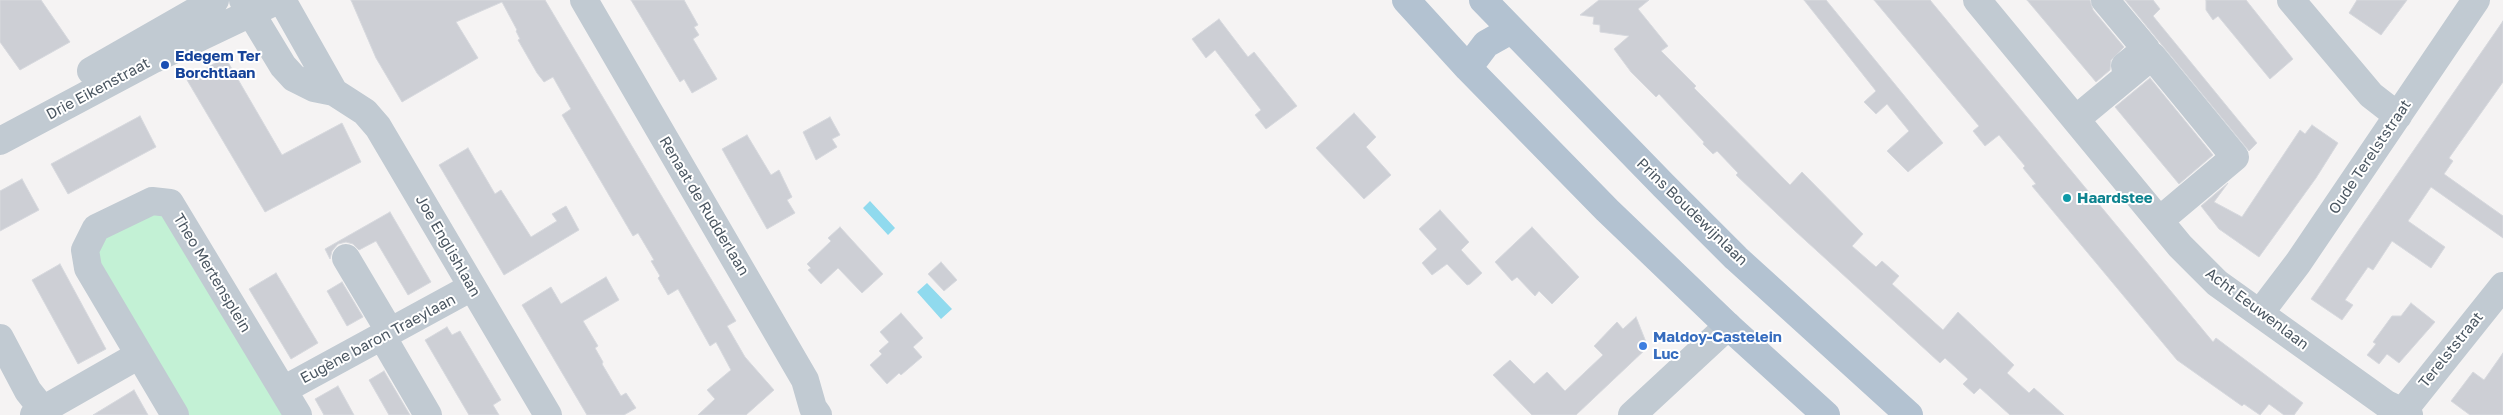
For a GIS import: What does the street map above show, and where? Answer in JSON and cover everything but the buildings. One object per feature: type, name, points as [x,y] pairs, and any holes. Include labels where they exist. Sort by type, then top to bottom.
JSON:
[{"type":"main road","points":[[1406,0],[1468,68],[1607,210],[1728,326],[1826,415]]},
{"type":"main road","name":"Prins Boudewijnlaan","points":[[1483,0],[1736,258],[1909,415]]},
{"type":"main road","points":[[1468,68],[1486,44],[1511,30]]},
{"type":"street","name":"Drie Eikenstraat","points":[[0,120],[138,46],[216,0]]},
{"type":"street","name":"Drie Eikenstraat","points":[[0,141],[247,7],[278,0]]},
{"type":"street","name":"Joe Englishlaan","points":[[282,0],[334,92]]},
{"type":"street","name":"Renaat de Rudderlaan","points":[[584,0],[805,380],[810,413]]},
{"type":"street","points":[[2072,115],[2146,49],[2105,0]]},
{"type":"street","points":[[2291,0],[2371,95],[2398,116]]},
{"type":"street","name":"Oude Terelststraat","points":[[2260,313],[2298,263],[2476,0]]},
{"type":"street","name":"Acht Eeuwenlaan","points":[[1987,3],[2072,115],[2180,246],[2217,283],[2386,404],[2404,414]]},
{"type":"street","name":"Joe Englishlaan","points":[[247,7],[283,66],[294,78],[314,88],[334,92],[366,112],[378,127],[548,415]]},
{"type":"street","points":[[2072,115],[2152,56],[2235,157],[2160,220]]},
{"type":"street","name":"Theo Mertensplein","points":[[175,415],[88,268],[86,250],[96,228],[118,215],[152,201],[170,202],[298,415]]},
{"type":"street","points":[[346,258],[428,415]]},
{"type":"street","name":"Terelststraat","points":[[2404,414],[2503,286]]},
{"type":"street","name":"Eugène baron Traeylaan","points":[[283,390],[472,288]]},
{"type":"street","points":[[1632,415],[1728,326]]},
{"type":"street","points":[[0,338],[42,413],[139,355]]},
{"type":"green space","points":[[162,214],[289,415],[182,415],[97,271],[98,244],[107,234],[144,216]]},
{"type":"water","points":[[870,201],[895,228],[888,235],[863,208]]},
{"type":"water","points":[[927,283],[952,309],[941,319],[917,292]]},
{"type":"place","name":"Edegem Ter Borchtlaan","points":[[165,65]]},
{"type":"place","name":"Haardstee","points":[[2067,198]]},
{"type":"place","name":"Maldoy-Castelein Luc","points":[[1643,346]]}]
